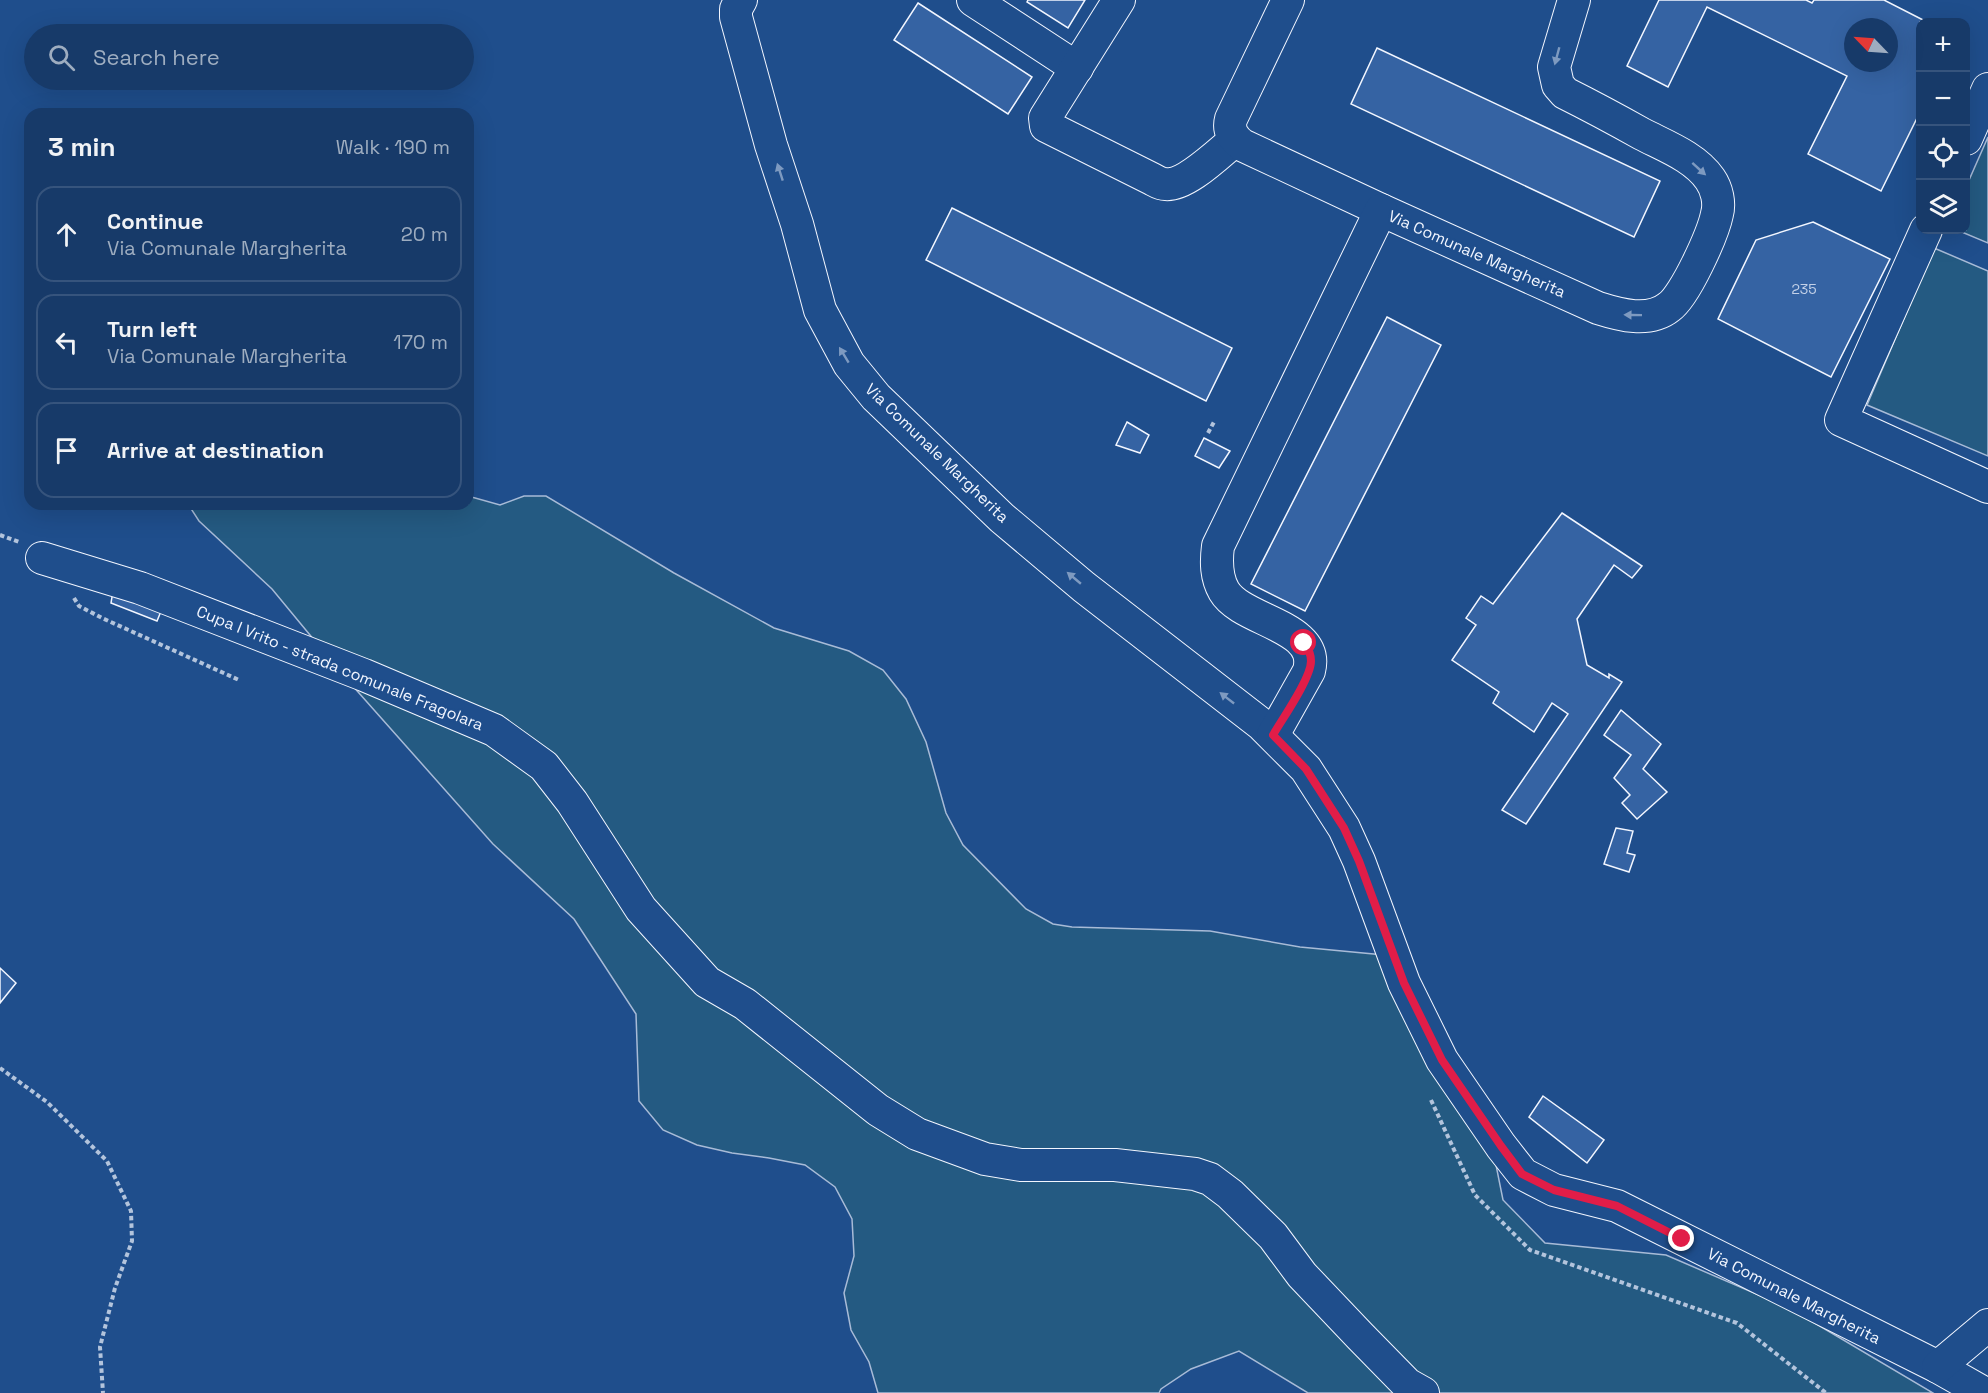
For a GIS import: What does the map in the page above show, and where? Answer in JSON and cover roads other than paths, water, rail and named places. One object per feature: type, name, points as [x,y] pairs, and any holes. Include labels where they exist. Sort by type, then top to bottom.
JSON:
[{"type":"street","name":"Via Comunale Margherita","points":[[741,0],[736,9],[736,17],[771,145],[820,310],[849,364],[876,397],[1002,518],[1084,587],[1273,735],[1306,769],[1344,828],[1359,861],[1404,983],[1442,1060],[1522,1174],[1554,1190],[1617,1206],[1938,1367],[1984,1393]]},
{"type":"street","points":[[973,0],[1077,68]]},
{"type":"street","points":[[1119,0],[1044,118],[1046,126],[1157,182],[1166,184],[1183,180],[1235,140]]},
{"type":"street","points":[[1288,0],[1230,118],[1230,128],[1235,140],[1381,210]]},
{"type":"street","name":"Via Comunale Margherita","points":[[1273,735],[1309,671],[1310,653],[1304,643],[1293,635],[1236,604],[1224,592],[1216,564],[1218,546],[1381,210],[1598,308],[1620,315],[1635,316],[1660,312],[1670,307],[1690,277],[1709,238],[1718,207],[1715,187],[1704,172],[1682,154],[1565,93],[1558,85],[1554,67],[1574,0]]},
{"type":"street","points":[[1970,129],[1988,89]]},
{"type":"street","points":[[1924,234],[1841,420],[1988,487]]},
{"type":"street","name":"Cupa I Vrito - strada comunale Fragolara","points":[[42,558],[140,588],[364,675],[494,730],[544,766],[573,802],[641,909],[707,982],[745,1004],[878,1110],[917,1134],[985,1159],[1021,1165],[1115,1165],[1195,1174],[1210,1179],[1230,1194],[1273,1236],[1302,1275],[1407,1384],[1423,1393]]},
{"type":"street","points":[[1938,1367],[1988,1325]]}]
